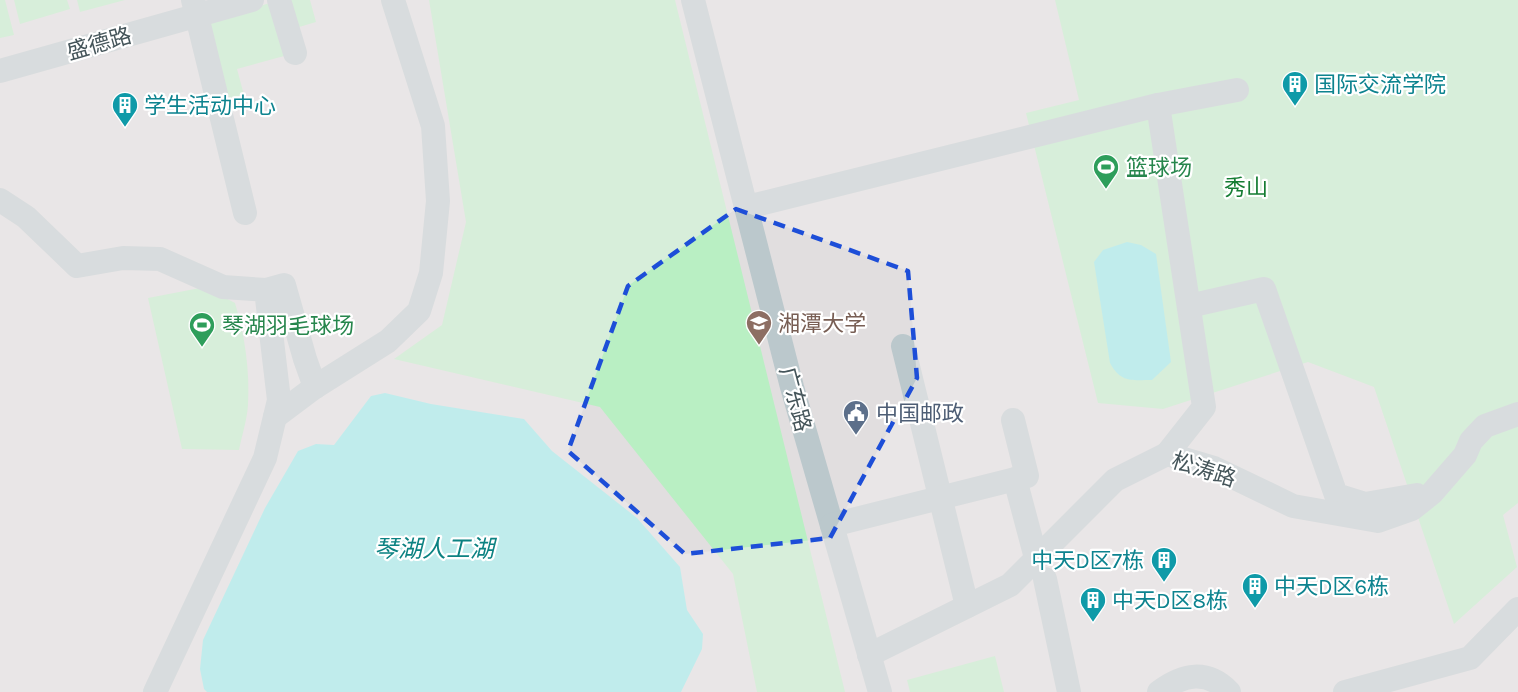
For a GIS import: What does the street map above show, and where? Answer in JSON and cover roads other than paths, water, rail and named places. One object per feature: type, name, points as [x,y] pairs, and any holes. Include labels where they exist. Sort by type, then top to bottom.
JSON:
[{"type":"street","name":"盛德路","points":[[0,71],[195,8],[252,0]]},
{"type":"street","points":[[279,0],[296,53]]},
{"type":"street","points":[[275,417],[315,387],[388,342],[419,311],[431,273],[438,201],[433,126],[393,0]]},
{"type":"street","name":"广东路","points":[[693,0],[792,387],[880,692]]},
{"type":"street","points":[[195,8],[245,213]]},
{"type":"street","points":[[747,207],[1158,105],[1237,90]]},
{"type":"street","points":[[1158,105],[1204,406],[1167,454]]},
{"type":"street","points":[[0,200],[26,217],[77,266],[123,258],[160,259],[223,287],[266,290],[284,285],[315,387]]},
{"type":"street","points":[[1189,306],[1264,289],[1336,495],[1365,504],[1432,493]]},
{"type":"street","points":[[155,692],[265,458],[279,400],[266,290]]},
{"type":"street","points":[[903,346],[968,606]]},
{"type":"street","name":"松涛路","points":[[869,655],[1041,569],[1115,480],[1167,454],[1214,468],[1293,506],[1378,521],[1412,509],[1432,493],[1465,455],[1471,441],[1485,426],[1518,414]]},
{"type":"street","points":[[832,525],[1027,476],[1013,420]]},
{"type":"street","points":[[1015,479],[1041,569],[1070,692]]},
{"type":"street","points":[[1345,692],[1470,658],[1518,609]]},
{"type":"street","points":[[1160,692],[1172,683],[1188,677],[1205,677],[1220,683],[1228,692]]},
{"type":"water","points":[[1127,242],[1141,245],[1156,254],[1171,362],[1152,380],[1127,379],[1118,374],[1110,363],[1094,262],[1103,250]]},
{"type":"water","name":"琴湖人工湖","points":[[385,393],[431,404],[524,419],[552,451],[637,518],[680,567],[687,610],[703,634],[702,649],[681,692],[207,692],[204,689],[200,669],[203,640],[265,508],[298,451],[316,444],[334,445],[371,396]]},
{"type":"place","name":"国际交流学院","points":[[1295,107]]},
{"type":"place","name":"学生活动中心","points":[[125,128]]},
{"type":"place","name":"篮球场","points":[[1106,190]]},
{"type":"place","name":"湘潭大学","points":[[759,346]]},
{"type":"place","name":"琴湖羽毛球场","points":[[202,348]]},
{"type":"place","name":"中国邮政","points":[[856,436]]},
{"type":"place","name":"中天D区7栋","points":[[1164,583]]},
{"type":"place","name":"中天D区6栋","points":[[1255,609]]},
{"type":"place","name":"中天D区8栋","points":[[1093,623]]},
{"type":"park label","name":"秀山","points":[[1246,187]]}]
